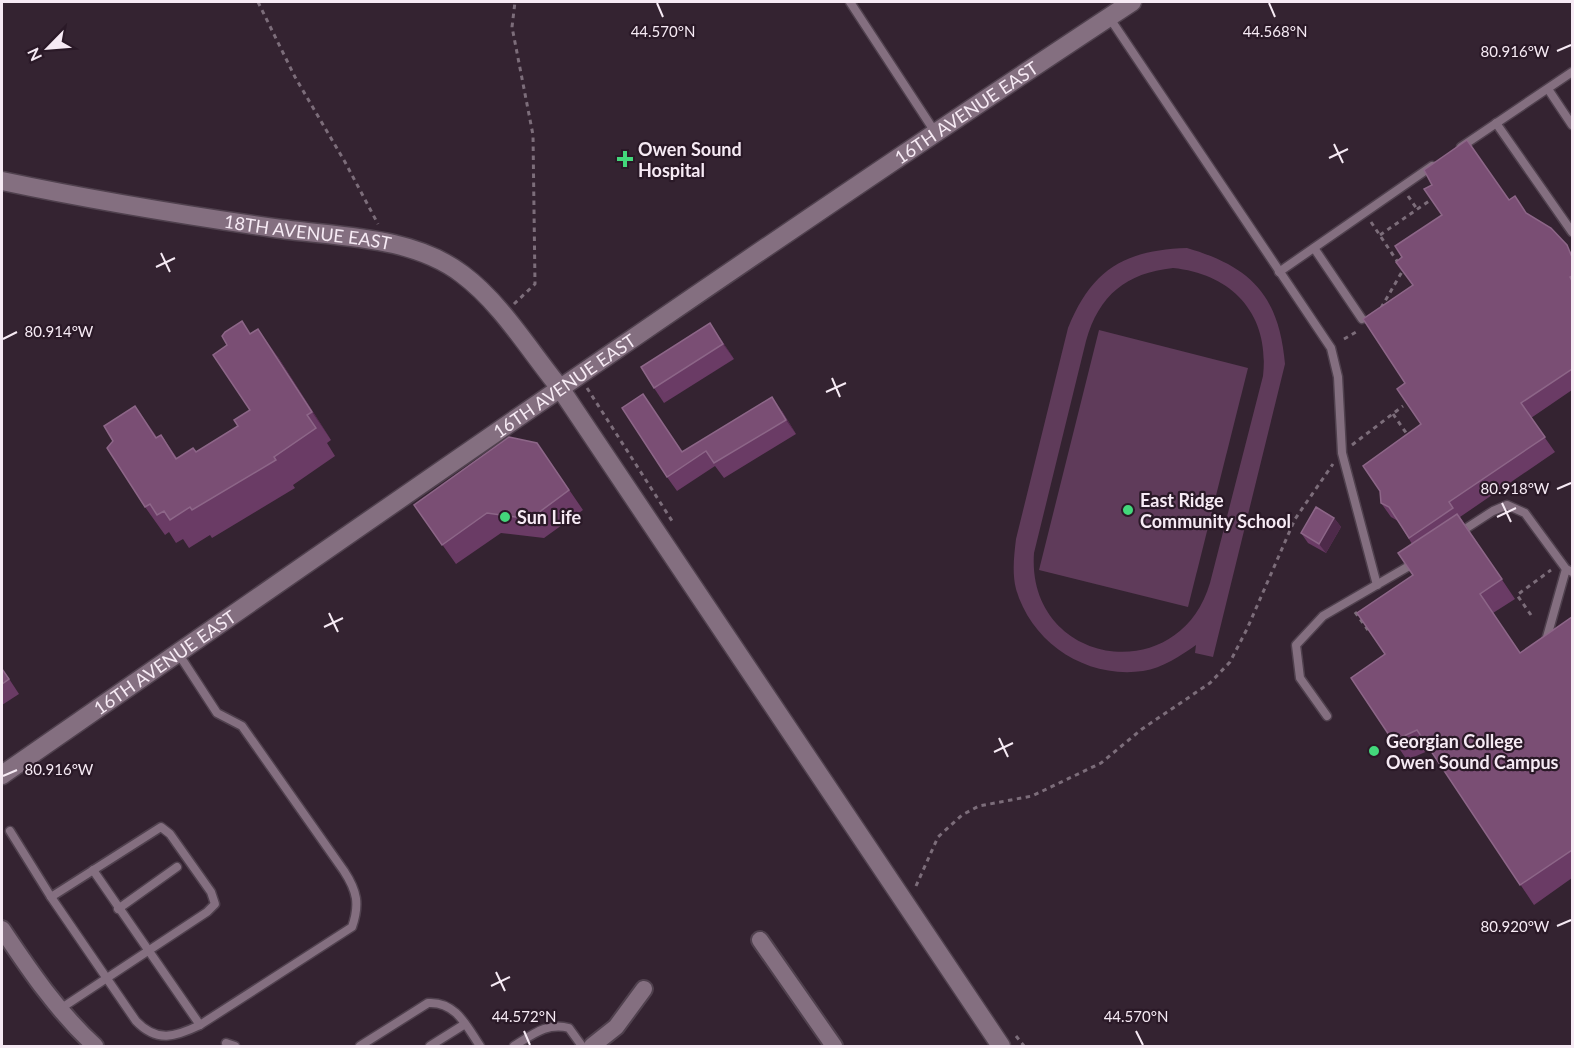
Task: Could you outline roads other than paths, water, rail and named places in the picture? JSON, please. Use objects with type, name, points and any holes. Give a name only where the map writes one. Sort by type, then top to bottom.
[{"type":"street","name":"16TH AVENUE EAST","points":[[2,775],[560,388],[935,132],[1132,2]]},
{"type":"street","name":"18TH AVENUE EAST","points":[[2,181],[275,228],[388,244],[432,257],[461,273],[486,295],[560,388],[1001,1047]]},
{"type":"street","points":[[2,929],[59,1010],[95,1047]]},
{"type":"street","points":[[760,940],[834,1047]]},
{"type":"street","points":[[592,1047],[616,1027],[644,989]]},
{"type":"lane","points":[[850,2],[935,132]]},
{"type":"lane","points":[[1109,17],[1331,348],[1338,376],[1342,453],[1377,585]]},
{"type":"lane","points":[[1449,155],[1572,72]]},
{"type":"lane","points":[[1548,89],[1572,125]]},
{"type":"lane","points":[[1496,123],[1572,231]]},
{"type":"lane","points":[[1279,272],[1441,160]]},
{"type":"lane","points":[[1314,248],[1363,323]]},
{"type":"lane","points":[[1451,538],[1493,511],[1508,505],[1525,513],[1566,568],[1545,644]]},
{"type":"lane","points":[[1327,716],[1300,678],[1296,645],[1323,616],[1423,557]]},
{"type":"lane","points":[[10,831],[51,897],[107,978],[146,1031],[158,1037],[184,1032],[200,1025],[352,927],[358,910],[356,889],[249,735],[242,726],[217,713],[178,653]]},
{"type":"lane","points":[[51,897],[161,827],[170,834],[211,892],[215,904],[207,912],[59,1010]]},
{"type":"lane","points":[[118,909],[177,867]]},
{"type":"lane","points":[[93,870],[200,1025]]},
{"type":"lane","points":[[360,1047],[428,1003],[447,1006],[465,1024],[480,1047]]},
{"type":"lane","points":[[430,1047],[465,1024]]},
{"type":"lane","points":[[514,1047],[544,1028],[558,1025],[569,1028],[582,1047]]},
{"type":"place","name":"Owen Sound Hospital","points":[[625,159]]},
{"type":"place","name":"East Ridge Community School","points":[[1128,510]]},
{"type":"place","name":"Sun Life","points":[[505,517]]},
{"type":"place","name":"Georgian College Owen Sound Campus","points":[[1374,751]]}]
